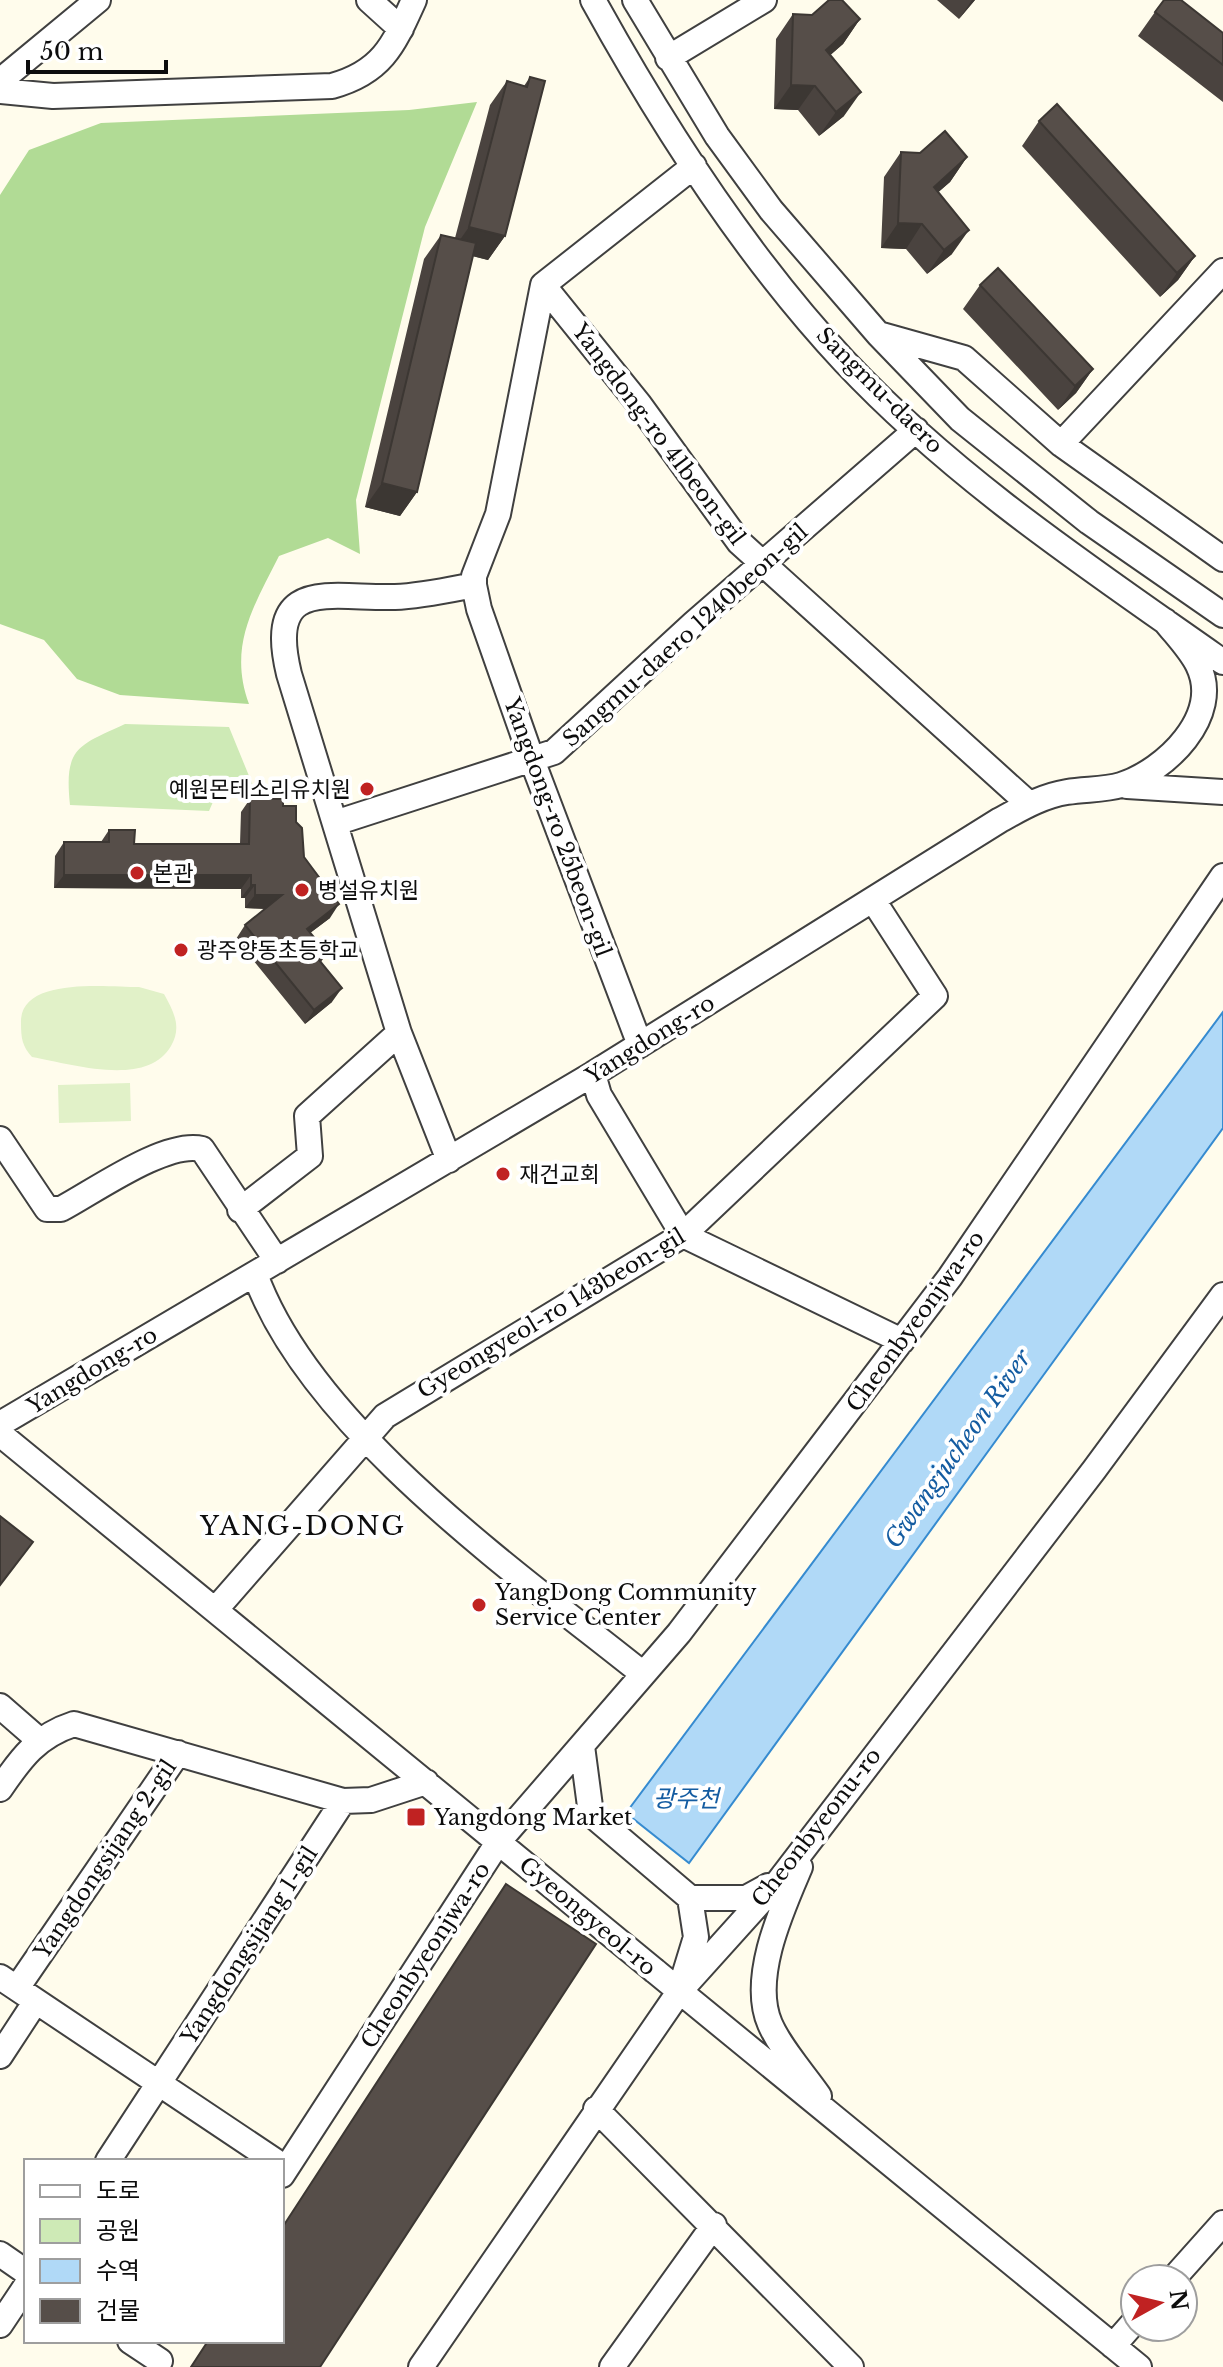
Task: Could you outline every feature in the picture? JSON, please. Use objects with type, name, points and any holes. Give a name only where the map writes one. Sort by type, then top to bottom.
[{"type":"street","points":[[0,81],[98,0]]},
{"type":"street","points":[[369,0],[401,29]]},
{"type":"street","points":[[0,91],[53,96],[332,86],[358,79],[387,55],[414,0]]},
{"type":"street","name":"Sangmu-daero","points":[[593,0],[641,86],[694,166],[764,264],[844,361],[916,430],[1033,529],[1223,662]]},
{"type":"street","name":"Sangmu-daero","points":[[635,0],[717,136],[771,210],[879,335],[960,419],[1089,522],[1223,615]]},
{"type":"street","points":[[668,58],[764,0]]},
{"type":"street","points":[[449,1160],[399,1033],[282,638],[293,610],[320,594],[476,597],[474,576],[498,514],[543,285],[694,166]]},
{"type":"street","points":[[1061,444],[1223,272]]},
{"type":"street","name":"Yangdong-ro 41beon-gil","points":[[543,285],[639,404],[722,521],[763,565],[1029,804]]},
{"type":"street","points":[[879,335],[964,358],[1061,444],[1223,559]]},
{"type":"street","name":"Sangmu-daero 1240beon-gil","points":[[335,823],[554,752],[693,624],[916,430]]},
{"type":"street","name":"Yangdong-ro 25beon-gil","points":[[476,597],[532,760],[640,1045]]},
{"type":"street","name":"Yangdong-ro","points":[[0,1424],[593,1074],[949,850],[1029,804],[1066,792],[1120,785],[1156,769],[1173,756],[1199,714],[1199,667],[1165,621]]},
{"type":"street","points":[[1120,785],[1223,792]]},
{"type":"street","name":"Cheonbyeonjwa-ro","points":[[284,2163],[499,1841],[679,1633],[902,1341],[959,1264],[1223,876]]},
{"type":"street","name":"Gyeongyeol-ro 143beon-gil","points":[[216,1609],[365,1435],[412,1396],[683,1235],[935,996],[873,900]]},
{"type":"street","points":[[240,1210],[310,1156],[307,1116],[399,1033]]},
{"type":"street","points":[[593,1074],[599,1095],[683,1235],[902,1341]]},
{"type":"street","points":[[0,1139],[47,1209],[61,1209],[167,1152],[189,1146],[202,1149],[277,1261]]},
{"type":"street","points":[[255,1274],[268,1312],[318,1386],[365,1435],[460,1527],[643,1674]]},
{"type":"street","name":"Cheonbyeonu-ro","points":[[421,2367],[679,1992],[779,1881],[1094,1470],[1223,1295]]},
{"type":"street","name":"Gyeongyeol-ro","points":[[0,1434],[1139,2367]]},
{"type":"street","points":[[0,1706],[39,1740]]},
{"type":"street","points":[[0,1789],[26,1752],[39,1740],[74,1724],[178,1753]]},
{"type":"street","points":[[582,1746],[591,1814],[690,1898],[746,1898],[779,1881]]},
{"type":"street","name":"Yangdongsijang 2-gil","points":[[0,2056],[18,1988],[178,1753],[343,1801]]},
{"type":"street","points":[[343,1801],[371,1800],[426,1782]]},
{"type":"street","name":"Yangdongsijang 1-gil","points":[[109,2159],[343,1801]]},
{"type":"street","points":[[817,1828],[776,1921],[768,1954],[765,2003],[770,2024],[834,2118]]},
{"type":"street","points":[[679,1992],[696,1937],[690,1898]]},
{"type":"street","points":[[18,1988],[269,2159]]},
{"type":"street","points":[[596,2109],[851,2367]]},
{"type":"street","points":[[1187,2263],[1223,2223]]},
{"type":"street","points":[[612,2367],[714,2225]]},
{"type":"street","points":[[0,2254],[24,2271]]},
{"type":"street","points":[[0,2325],[24,2289]]},
{"type":"street","points":[[1113,2346],[1119,2339]]},
{"type":"street","points":[[134,2343],[163,2356]]},
{"type":"green space","points":[[477,102],[425,227],[356,500],[360,554],[328,538],[279,556],[253,610],[242,646],[243,683],[249,704],[120,695],[77,679],[44,640],[0,624],[0,195],[29,150],[101,123],[409,110]]},
{"type":"green space","points":[[125,724],[229,727],[256,793],[219,788],[209,811],[70,805],[69,771],[77,751],[95,738]]},
{"type":"green space","points":[[68,987],[139,987],[164,994],[175,1020],[174,1039],[160,1059],[127,1070],[108,1070],[32,1057],[26,1049],[21,1023],[24,1008],[34,998]]},
{"type":"green space","points":[[130,1083],[131,1121],[59,1123],[58,1085]]},
{"type":"water","name":"광주천","points":[[1223,1012],[1223,1128],[689,1863],[626,1813]]},
{"type":"building","points":[[829,0],[842,0],[860,19],[826,50],[861,92],[836,112],[815,86],[791,85],[793,14],[812,15]]},
{"type":"building","points":[[1164,0],[1181,0],[1223,33],[1223,65],[1155,12]]},
{"type":"building","points":[[530,77],[545,81],[505,236],[469,227],[507,81],[527,87]]},
{"type":"building","points":[[1057,104],[1195,256],[1177,273],[1039,121]]},
{"type":"building","points":[[945,131],[967,157],[934,187],[969,230],[944,250],[922,224],[898,223],[901,152],[920,153]]},
{"type":"building","points":[[441,235],[476,243],[417,492],[382,483]]},
{"type":"building","points":[[998,268],[1093,369],[1075,386],[980,285]]},
{"type":"building","points":[[250,799],[283,799],[283,806],[296,806],[296,822],[302,828],[304,857],[339,904],[307,929],[327,953],[319,960],[342,988],[314,1010],[245,925],[282,895],[255,895],[251,875],[64,875],[64,842],[109,842],[109,830],[135,830],[134,844],[249,844]]},
{"type":"building","points":[[0,1516],[33,1542],[0,1585]]},
{"type":"building","name":"Yangdong Market","points":[[506,1884],[596,1944],[320,2367],[191,2367],[207,2343],[284,2343],[284,2225]]},
{"type":"place","name":"예원몬테소리유치원","points":[[367,789]]},
{"type":"place","name":"본관","points":[[137,873]]},
{"type":"place","name":"병설유치원","points":[[302,890]]},
{"type":"place","name":"광주양동초등학교","points":[[181,950]]},
{"type":"place","name":"재건교회","points":[[503,1174]]},
{"type":"place","name":"YangDong Community Service Center","points":[[479,1605]]},
{"type":"place","name":"Yangdong Market","points":[[416,1817]]},
{"type":"district","name":"YANG-DONG","points":[[303,1526]]},
{"type":"water label","name":"Gwangjucheon River","points":[[958,1449]]}]
